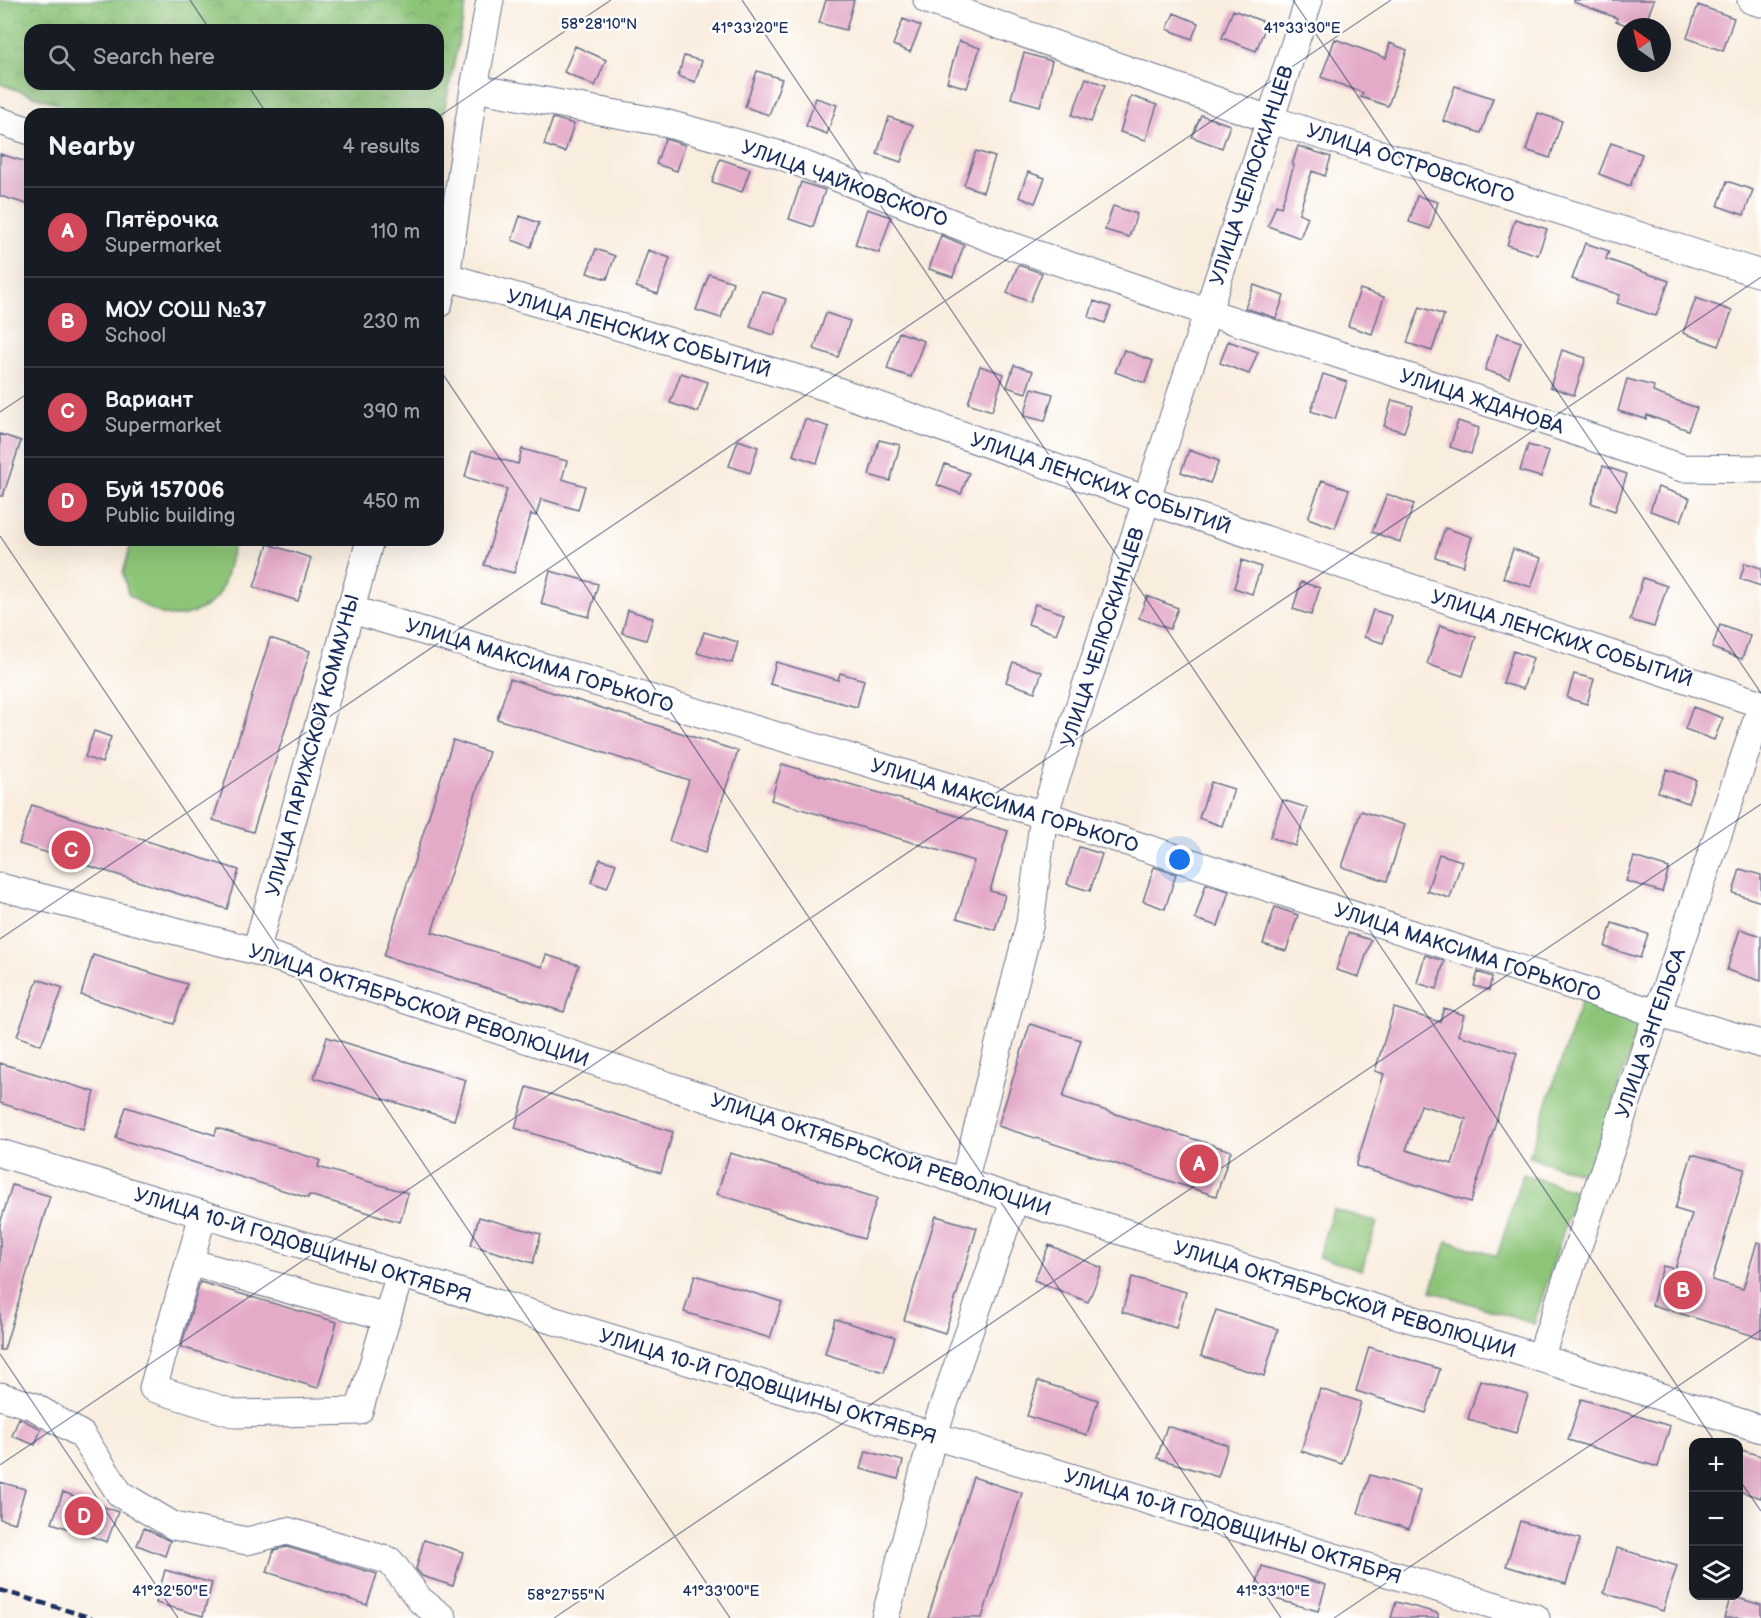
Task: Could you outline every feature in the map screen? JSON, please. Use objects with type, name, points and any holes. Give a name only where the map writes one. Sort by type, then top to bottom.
[{"type":"street","points":[[444,264],[490,0]]},
{"type":"street","name":"УЛИЦА ОСТРОВСКОГО","points":[[927,0],[1269,119],[1761,274]]},
{"type":"street","name":"УЛИЦА ЧЕЛЮСКИНЦЕВ","points":[[964,1181],[1030,923],[1040,862],[1044,815],[1309,0]]},
{"type":"street","points":[[1751,0],[1761,3]]},
{"type":"street","name":"УЛИЦА ЧАЙКОВСКОГО","points":[[474,88],[661,122],[777,154],[1003,243],[1207,312]]},
{"type":"street","points":[[0,121],[24,129]]},
{"type":"street","name":"УЛИЦА ЛЕНСКИХ СОБЫТИЙ","points":[[444,277],[826,387],[1147,500],[1761,706]]},
{"type":"street","name":"УЛИЦА ЖДАНОВА","points":[[1207,312],[1682,468],[1761,469]]},
{"type":"street","name":"УЛИЦА ПАРИЖСКОЙ КОММУНЫ","points":[[255,951],[367,546]]},
{"type":"street","name":"УЛИЦА МАКСИМА ГОРЬКОГО","points":[[350,609],[1044,815],[1656,1013],[1761,1044]]},
{"type":"street","name":"УЛИЦА ЭНГЕЛЬСА","points":[[1540,1358],[1761,706]]},
{"type":"street","name":"УЛИЦА ОКТЯБРЬСКОЙ РЕВОЛЮЦИИ","points":[[0,887],[255,951],[1015,1199],[1540,1358],[1761,1429]]},
{"type":"street","name":"УЛИЦА 10-Й ГОДОВЩИНЫ ОКТЯБРЯ","points":[[0,1153],[1534,1618]]},
{"type":"street","points":[[885,1618],[933,1436],[1015,1199]]},
{"type":"street","points":[[203,1215],[153,1388],[236,1414],[359,1411],[400,1274]]},
{"type":"street","points":[[189,1262],[387,1317]]},
{"type":"street","points":[[0,1396],[33,1406],[82,1435],[120,1494],[174,1526],[247,1541],[287,1531],[390,1561],[420,1600],[443,1618]]},
{"type":"green space","points":[[0,0],[467,0],[444,112],[444,108],[70,108],[0,84]]},
{"type":"green space","points":[[130,546],[233,546],[218,596],[207,606],[190,614],[171,616],[145,606],[128,594],[123,573]]},
{"type":"green space","points":[[1583,996],[1642,1015],[1589,1176],[1529,1157]]},
{"type":"green space","points":[[1523,1174],[1576,1191],[1534,1324],[1431,1291],[1447,1241],[1497,1256]]},
{"type":"green space","points":[[1333,1209],[1377,1222],[1362,1270],[1318,1257]]},
{"type":"building","points":[[826,0],[854,0],[846,30],[819,23]]},
{"type":"building","points":[[1574,0],[1654,0],[1647,18],[1617,18],[1574,2]]},
{"type":"building","points":[[1698,5],[1734,18],[1723,51],[1687,38]]},
{"type":"building","points":[[1233,10],[1267,23],[1256,51],[1222,38]]},
{"type":"building","points":[[1174,13],[1198,23],[1192,39],[1167,29]]},
{"type":"building","points":[[903,19],[921,26],[910,52],[893,45]]},
{"type":"building","points":[[1335,39],[1386,58],[1390,43],[1407,50],[1388,106],[1361,97],[1363,93],[1321,77]]},
{"type":"building","points":[[959,41],[980,48],[967,88],[947,82]]},
{"type":"building","points":[[575,46],[606,60],[595,86],[564,72]]},
{"type":"building","points":[[1024,53],[1052,61],[1040,106],[1011,98]]},
{"type":"building","points":[[684,56],[702,61],[695,82],[678,76]]},
{"type":"building","points":[[757,71],[782,79],[769,115],[745,107]]},
{"type":"building","points":[[1086,78],[1105,85],[1091,122],[1072,115]]},
{"type":"building","points":[[1455,86],[1493,98],[1481,133],[1443,121]]},
{"type":"building","points":[[1131,96],[1157,105],[1146,140],[1120,132]]},
{"type":"building","points":[[816,98],[837,105],[827,134],[806,126]]},
{"type":"building","points":[[1538,113],[1562,121],[1550,158],[1526,150]]},
{"type":"building","points":[[1201,115],[1230,125],[1222,148],[1192,137]]},
{"type":"building","points":[[889,117],[913,125],[901,162],[877,154]]},
{"type":"building","points":[[553,118],[574,124],[565,152],[544,145]]},
{"type":"building","points":[[665,139],[685,145],[677,171],[656,164]]},
{"type":"building","points":[[1611,143],[1642,154],[1630,186],[1599,174]]},
{"type":"building","points":[[1298,146],[1331,157],[1325,176],[1312,171],[1299,213],[1308,217],[1300,238],[1268,226],[1276,205],[1281,207]]},
{"type":"building","points":[[976,151],[995,157],[983,192],[964,185]]},
{"type":"building","points":[[0,154],[24,161],[24,203],[0,196]]},
{"type":"building","points":[[720,159],[750,169],[742,192],[712,182]]},
{"type":"building","points":[[1028,172],[1045,178],[1035,203],[1019,197]]},
{"type":"building","points":[[1727,181],[1753,190],[1744,215],[1718,206]]},
{"type":"building","points":[[801,182],[825,190],[813,227],[789,219]]},
{"type":"building","points":[[1417,196],[1438,202],[1430,229],[1409,222]]},
{"type":"building","points":[[1113,206],[1137,214],[1129,237],[1105,230]]},
{"type":"building","points":[[867,209],[891,217],[879,253],[855,245]]},
{"type":"building","points":[[520,216],[539,223],[531,247],[512,240]]},
{"type":"building","points":[[1515,219],[1547,229],[1538,255],[1507,245]]},
{"type":"building","points":[[941,235],[964,245],[953,277],[929,269]]},
{"type":"building","points":[[1585,243],[1609,251],[1606,259],[1669,281],[1656,316],[1617,303],[1620,295],[1572,279]]},
{"type":"building","points":[[596,249],[615,256],[607,279],[587,273]]},
{"type":"building","points":[[648,250],[670,258],[658,294],[636,287]]},
{"type":"building","points":[[1018,265],[1042,273],[1030,302],[1007,293]]},
{"type":"building","points":[[709,274],[733,282],[721,318],[696,310]]},
{"type":"building","points":[[1254,285],[1284,296],[1276,318],[1245,308]]},
{"type":"building","points":[[1360,289],[1384,297],[1372,334],[1348,326]]},
{"type":"building","points":[[762,291],[786,299],[774,335],[750,327]]},
{"type":"building","points":[[1696,298],[1732,311],[1719,346],[1683,333]]},
{"type":"building","points":[[1094,301],[1111,307],[1105,323],[1089,317]]},
{"type":"building","points":[[1420,307],[1444,315],[1432,351],[1407,343]]},
{"type":"building","points":[[826,313],[850,321],[838,357],[814,349]]},
{"type":"building","points":[[899,332],[924,341],[911,377],[887,369]]},
{"type":"building","points":[[1497,334],[1521,342],[1509,378],[1485,370]]},
{"type":"building","points":[[1228,341],[1258,352],[1249,374],[1220,363]]},
{"type":"building","points":[[1124,350],[1153,361],[1145,383],[1115,372]]},
{"type":"building","points":[[1562,350],[1586,358],[1574,395],[1550,387]]},
{"type":"building","points":[[1014,365],[1033,371],[1026,393],[1007,387]]},
{"type":"building","points":[[980,366],[1004,374],[992,411],[968,403]]},
{"type":"building","points":[[681,373],[708,382],[698,412],[670,403]]},
{"type":"building","points":[[1323,374],[1347,382],[1335,419],[1311,411]]},
{"type":"building","points":[[1627,379],[1654,386],[1653,392],[1697,408],[1688,430],[1647,415],[1646,419],[1618,411]]},
{"type":"building","points":[[1032,388],[1053,394],[1045,421],[1024,416]]},
{"type":"building","points":[[1392,400],[1413,406],[1404,432],[1384,426]]},
{"type":"building","points":[[805,419],[829,427],[817,463],[793,455]]},
{"type":"building","points":[[1458,421],[1479,428],[1471,454],[1450,447]]},
{"type":"building","points":[[0,434],[21,441],[3,496],[0,496]]},
{"type":"building","points":[[738,440],[758,447],[750,473],[729,466]]},
{"type":"building","points":[[879,440],[900,445],[890,481],[869,475]]},
{"type":"building","points":[[1528,445],[1549,451],[1541,477],[1520,471]]},
{"type":"building","points":[[522,449],[567,461],[562,479],[585,486],[578,510],[541,499],[536,516],[531,514],[514,573],[484,565],[507,489],[465,477],[472,451],[518,464]]},
{"type":"building","points":[[1189,450],[1219,461],[1210,483],[1181,472]]},
{"type":"building","points":[[945,464],[969,473],[961,494],[937,485]]},
{"type":"building","points":[[1603,466],[1627,474],[1615,511],[1591,503]]},
{"type":"building","points":[[1322,480],[1349,490],[1335,528],[1308,518]]},
{"type":"building","points":[[1658,487],[1690,498],[1681,521],[1650,511]]},
{"type":"building","points":[[1387,494],[1414,504],[1400,542],[1372,532]]},
{"type":"building","points":[[1445,528],[1472,537],[1463,566],[1435,557]]},
{"type":"building","points":[[267,546],[274,546],[311,558],[298,601],[254,587]]},
{"type":"building","points":[[1513,549],[1541,558],[1531,587],[1503,578]]},
{"type":"building","points":[[1242,560],[1261,567],[1252,594],[1234,588]]},
{"type":"building","points":[[1745,563],[1761,568],[1761,586],[1740,579]]},
{"type":"building","points":[[550,571],[598,584],[589,617],[541,604]]},
{"type":"building","points":[[1643,578],[1667,586],[1654,627],[1630,620]]},
{"type":"building","points":[[1301,582],[1320,588],[1311,615],[1293,609]]},
{"type":"building","points":[[1147,596],[1178,608],[1170,629],[1139,618]]},
{"type":"building","points":[[1035,604],[1064,614],[1056,634],[1028,624]]},
{"type":"building","points":[[628,610],[653,618],[646,640],[622,633]]},
{"type":"building","points":[[1373,610],[1392,616],[1383,643],[1364,637]]},
{"type":"building","points":[[1440,625],[1476,637],[1463,676],[1427,664]]},
{"type":"building","points":[[1720,625],[1750,636],[1742,659],[1712,648]]},
{"type":"building","points":[[704,632],[738,642],[732,663],[697,653]]},
{"type":"building","points":[[270,638],[310,651],[253,832],[213,820]]},
{"type":"building","points":[[1513,651],[1533,658],[1523,689],[1503,683]]},
{"type":"building","points":[[776,662],[838,680],[840,673],[864,680],[857,707],[770,684]]},
{"type":"building","points":[[1013,662],[1042,672],[1035,692],[1006,682]]},
{"type":"building","points":[[1574,674],[1594,679],[1587,704],[1567,698]]},
{"type":"building","points":[[510,679],[738,751],[705,853],[669,841],[689,780],[497,719]]},
{"type":"building","points":[[1693,707],[1723,718],[1714,740],[1685,729]]},
{"type":"building","points":[[94,731],[111,737],[102,763],[85,757]]},
{"type":"building","points":[[453,740],[489,752],[432,932],[542,967],[546,955],[579,965],[564,1012],[384,956]]},
{"type":"building","points":[[782,764],[1008,831],[990,891],[1005,895],[995,930],[957,918],[974,861],[771,800]]},
{"type":"building","points":[[1667,769],[1696,780],[1688,803],[1658,792]]},
{"type":"building","points":[[1211,782],[1234,789],[1222,826],[1199,818]]},
{"type":"building","points":[[1283,800],[1308,808],[1295,846],[1270,837]]},
{"type":"building","points":[[32,805],[239,870],[227,909],[19,844]]},
{"type":"building","points":[[1361,811],[1405,825],[1387,881],[1342,867]]},
{"type":"building","points":[[1079,847],[1102,854],[1090,891],[1067,884]]},
{"type":"building","points":[[1439,854],[1462,861],[1450,898],[1427,891]]},
{"type":"building","points":[[1634,857],[1669,868],[1662,892],[1626,881]]},
{"type":"building","points":[[600,859],[616,864],[607,888],[591,882]]},
{"type":"building","points":[[1154,867],[1176,874],[1165,909],[1143,901]]},
{"type":"building","points":[[1740,869],[1761,875],[1761,902],[1733,893]]},
{"type":"building","points":[[1206,884],[1229,891],[1218,926],[1195,919]]},
{"type":"building","points":[[1275,907],[1298,915],[1286,951],[1263,944]]},
{"type":"building","points":[[1612,923],[1648,934],[1640,958],[1605,947]]},
{"type":"building","points":[[1740,929],[1761,936],[1761,981],[1727,970]]},
{"type":"building","points":[[1348,933],[1371,940],[1359,977],[1336,970]]},
{"type":"building","points":[[93,955],[187,984],[174,1024],[81,995]]},
{"type":"building","points":[[1425,955],[1444,961],[1437,989],[1417,983]]},
{"type":"building","points":[[1478,972],[1492,977],[1489,990],[1474,986]]},
{"type":"building","points":[[38,979],[63,988],[41,1045],[17,1036]]},
{"type":"building","points":[[1394,1008],[1440,1022],[1444,1008],[1464,1015],[1458,1035],[1517,1053],[1471,1202],[1356,1166],[1384,1074],[1375,1071]],"holes":[[[1421,1105],[1466,1119],[1452,1164],[1406,1150]]]},
{"type":"building","points":[[1030,1024],[1081,1040],[1063,1097],[1231,1151],[1216,1196],[998,1126]]},
{"type":"building","points":[[327,1037],[466,1080],[454,1120],[314,1078]]},
{"type":"building","points":[[0,1063],[95,1092],[83,1129],[0,1103]]},
{"type":"building","points":[[527,1087],[673,1132],[661,1173],[515,1128]]},
{"type":"building","points":[[126,1107],[215,1135],[217,1128],[320,1160],[318,1167],[408,1193],[400,1222],[309,1195],[308,1198],[116,1138]]},
{"type":"building","points":[[730,1153],[877,1198],[864,1239],[717,1194]]},
{"type":"building","points":[[1692,1154],[1745,1169],[1712,1280],[1743,1289],[1757,1242],[1761,1243],[1761,1338],[1652,1305],[1663,1266],[1675,1269],[1692,1214],[1675,1209]]},
{"type":"building","points":[[12,1185],[50,1196],[4,1350],[0,1350],[0,1224]]},
{"type":"building","points":[[936,1216],[977,1228],[945,1333],[904,1320]]},
{"type":"building","points":[[479,1217],[541,1234],[533,1263],[471,1245]]},
{"type":"building","points":[[1049,1245],[1102,1268],[1088,1302],[1034,1280]]},
{"type":"building","points":[[695,1275],[782,1302],[770,1338],[684,1312]]},
{"type":"building","points":[[1132,1277],[1186,1292],[1176,1328],[1122,1312]]},
{"type":"building","points":[[200,1282],[337,1322],[318,1388],[181,1347]]},
{"type":"building","points":[[1216,1310],[1278,1329],[1264,1376],[1201,1356]]},
{"type":"building","points":[[835,1319],[895,1337],[884,1372],[825,1354]]},
{"type":"building","points":[[1369,1347],[1440,1369],[1426,1413],[1356,1391]]},
{"type":"building","points":[[1480,1380],[1528,1395],[1516,1433],[1468,1419]]},
{"type":"building","points":[[1038,1381],[1098,1400],[1087,1435],[1027,1416]]},
{"type":"building","points":[[1320,1389],[1361,1402],[1342,1464],[1301,1451]]},
{"type":"building","points":[[1581,1399],[1670,1426],[1658,1467],[1568,1440]]},
{"type":"building","points":[[19,1418],[41,1429],[35,1445],[12,1436]]},
{"type":"building","points":[[1167,1426],[1228,1445],[1218,1477],[1157,1458]]},
{"type":"building","points":[[866,1451],[903,1461],[898,1479],[861,1469]]},
{"type":"building","points":[[1743,1451],[1761,1456],[1761,1498],[1743,1493]]},
{"type":"building","points":[[1370,1475],[1420,1490],[1409,1529],[1358,1513]]},
{"type":"building","points":[[973,1477],[1022,1493],[982,1618],[928,1618]]},
{"type":"building","points":[[0,1482],[25,1489],[15,1523],[0,1519]]},
{"type":"building","points":[[63,1492],[118,1512],[107,1542],[52,1523]]},
{"type":"building","points":[[1520,1521],[1580,1539],[1566,1584],[1506,1566]]},
{"type":"building","points":[[144,1528],[170,1541],[165,1556],[137,1545]]},
{"type":"building","points":[[424,1540],[463,1552],[453,1586],[422,1576],[416,1569]]},
{"type":"building","points":[[287,1547],[377,1574],[367,1605],[267,1572],[274,1550]]},
{"type":"building","points":[[1617,1548],[1677,1566],[1663,1611],[1604,1593]]},
{"type":"building","points":[[1262,1566],[1326,1585],[1318,1611],[1254,1593]]},
{"type":"building","points":[[165,1570],[212,1583],[203,1616],[156,1603]]},
{"type":"building","points":[[1730,1600],[1743,1600],[1761,1605],[1761,1618],[1724,1618]]},
{"type":"building","points":[[1396,1602],[1438,1613],[1438,1618],[1391,1618]]},
{"type":"railway","points":[[0,1590],[92,1618]]},
{"type":"place","name":"Вариант","points":[[71,850]]},
{"type":"place","name":"Пятёрочка","points":[[1199,1164]]},
{"type":"place","name":"МОУ СОШ №37","points":[[1683,1290]]},
{"type":"place","name":"Буй 157006","points":[[84,1516]]}]
